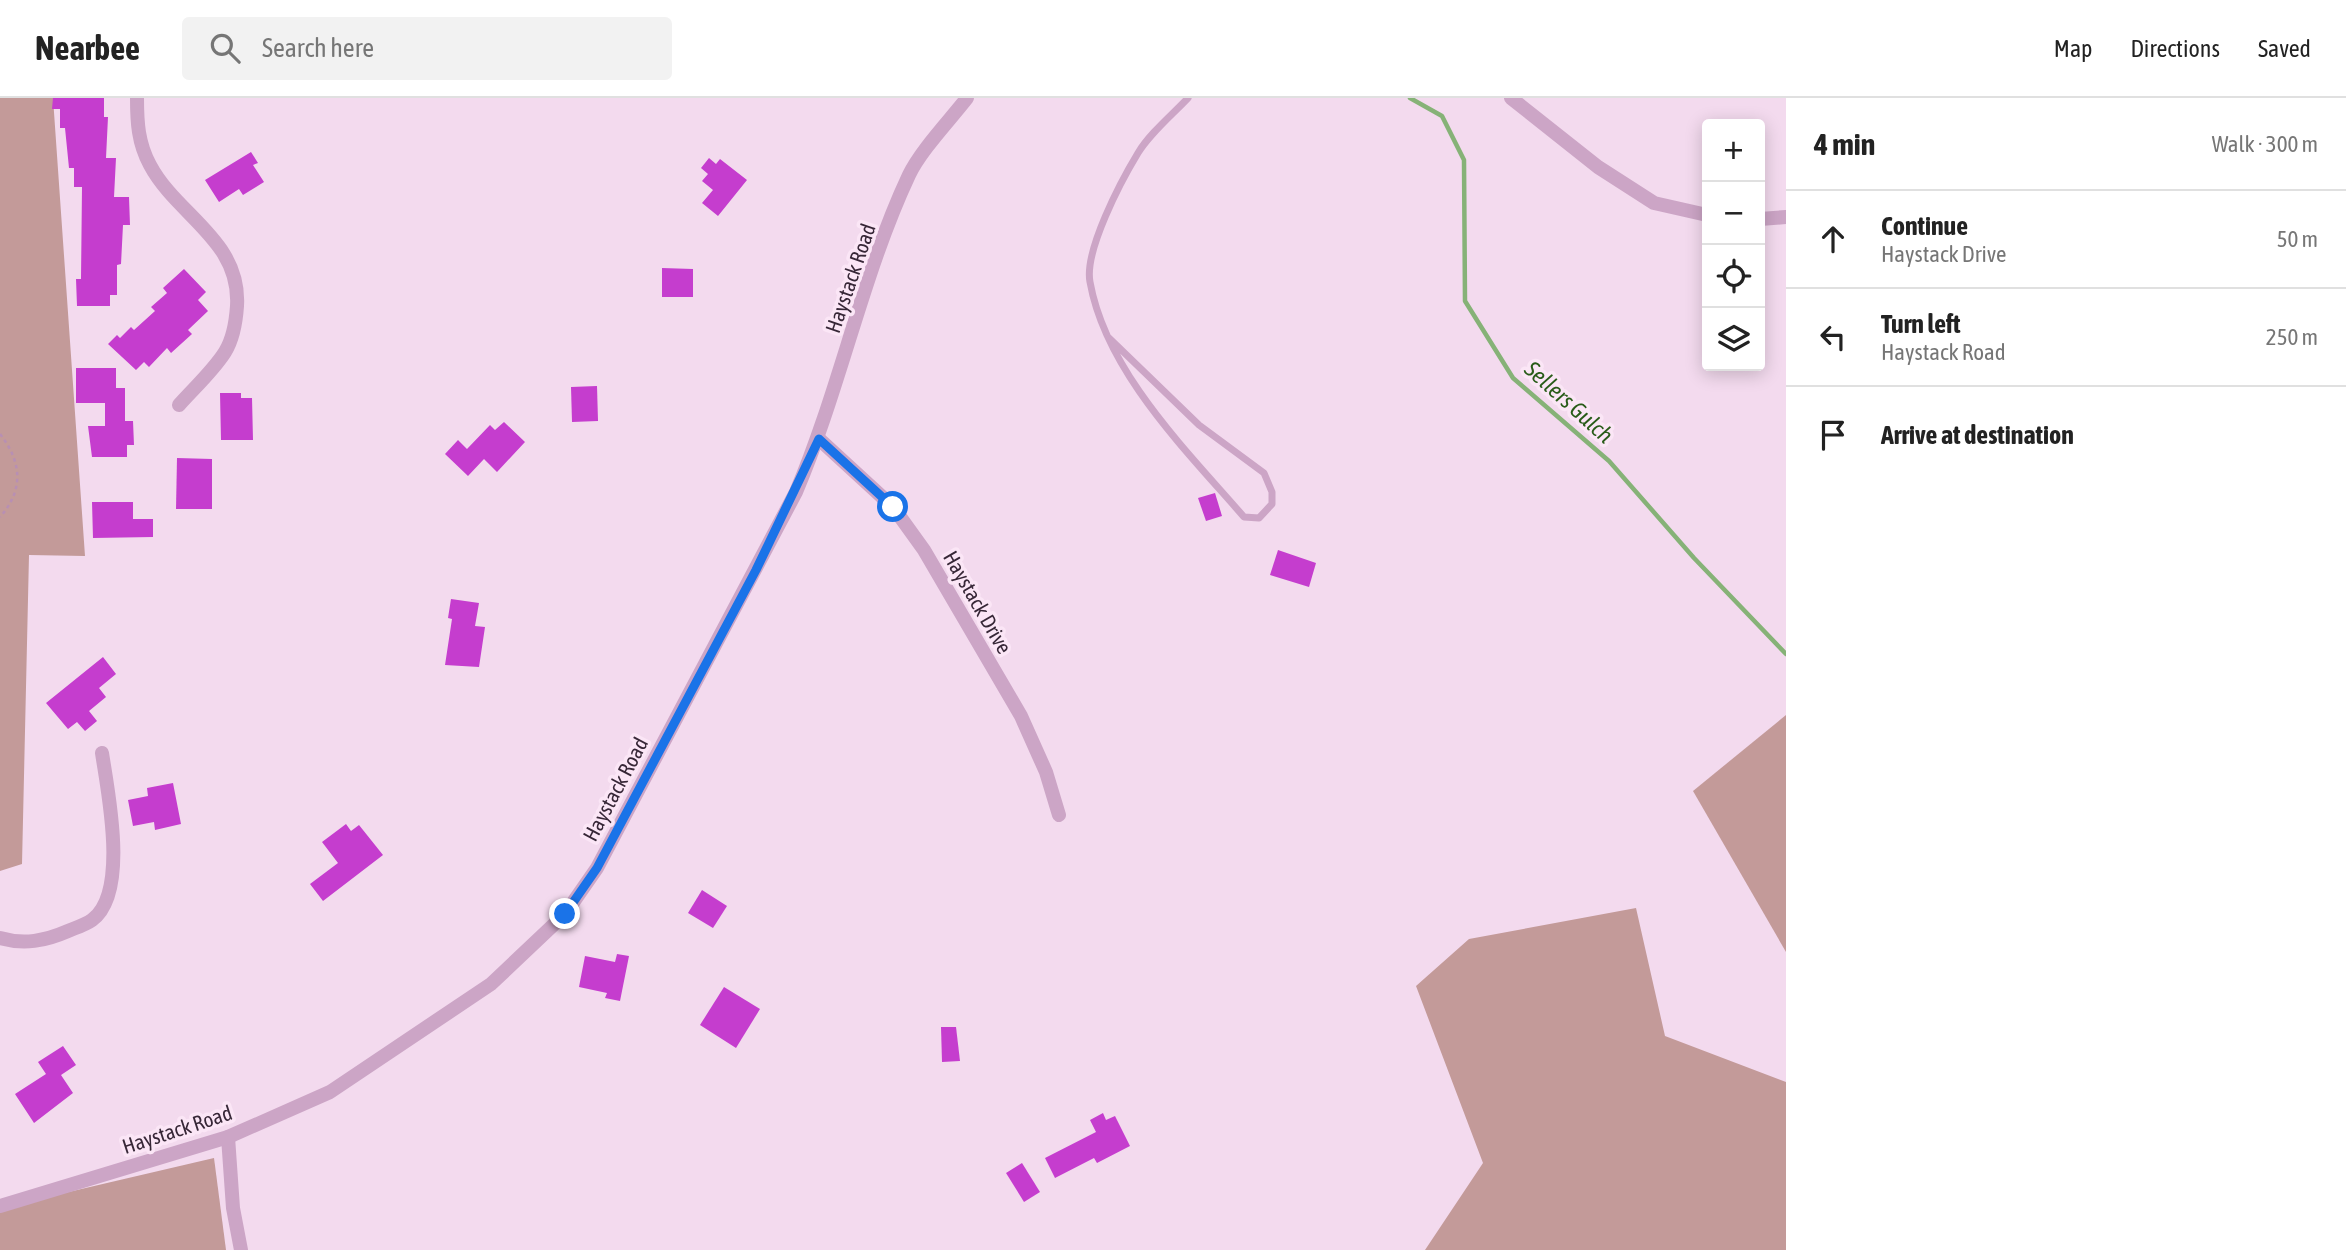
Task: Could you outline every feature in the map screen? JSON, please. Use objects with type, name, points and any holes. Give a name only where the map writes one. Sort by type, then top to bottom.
[{"type":"street","points":[[137,98],[137,131],[150,166],[206,228],[227,257],[238,289],[236,321],[225,351],[180,405]]},
{"type":"street","name":"Haystack Road","points":[[0,1206],[228,1137],[330,1093],[491,984],[565,914],[597,868],[756,570],[819,439],[866,289],[910,172],[967,98]]},
{"type":"street","points":[[1511,98],[1598,167],[1654,203],[1702,214]]},
{"type":"street","points":[[1765,219],[1786,217]]},
{"type":"street","name":"Haystack Drive","points":[[819,439],[893,507],[924,550],[1021,716],[1046,772],[1059,815]]},
{"type":"street","points":[[0,938],[15,943],[48,940],[93,919],[109,896],[113,866],[112,830],[102,753]]},
{"type":"street","points":[[228,1137],[233,1208],[241,1250]]},
{"type":"lane","points":[[1109,338],[1199,425],[1264,473],[1272,492],[1272,503],[1259,518],[1244,517],[1178,444],[1129,377],[1109,338],[1089,280],[1097,233],[1139,152],[1188,98]]},
{"type":"path","points":[[0,434],[14,458],[19,482],[16,495],[0,517]]},
{"type":"shaded area","points":[[0,98],[53,98],[85,556],[29,555],[22,864],[0,871]]},
{"type":"shaded area","points":[[1786,715],[1786,952],[1693,791]]},
{"type":"shaded area","points":[[1636,908],[1665,1036],[1786,1082],[1786,1250],[1425,1250],[1483,1163],[1416,986],[1469,939]]},
{"type":"shaded area","points":[[214,1158],[226,1250],[0,1250],[0,1208]]},
{"type":"building","points":[[53,98],[104,98],[104,117],[108,117],[106,158],[116,158],[114,197],[129,197],[130,225],[123,225],[121,264],[117,265],[117,295],[110,295],[110,306],[77,306],[76,279],[81,279],[82,187],[74,187],[74,168],[69,168],[65,128],[60,128],[60,109],[52,109]]},
{"type":"building","points":[[251,152],[258,163],[253,165],[264,182],[243,195],[239,189],[219,202],[205,180]]},
{"type":"building","points":[[709,158],[716,164],[720,159],[747,180],[718,216],[702,203],[713,190],[702,181],[708,174],[701,168]]},
{"type":"building","points":[[662,268],[693,269],[693,297],[662,297]]},
{"type":"building","points":[[184,269],[206,292],[198,300],[208,311],[188,330],[192,334],[171,353],[167,348],[149,367],[144,362],[136,370],[108,344],[117,335],[120,338],[131,327],[134,330],[155,311],[151,307],[167,293],[163,288]]},
{"type":"building","points":[[76,368],[116,368],[116,388],[125,388],[125,421],[133,421],[134,445],[127,445],[127,457],[92,457],[88,426],[105,426],[105,403],[76,403]]},
{"type":"building","points":[[597,386],[598,421],[572,422],[571,387]]},
{"type":"building","points":[[220,393],[241,393],[241,398],[252,398],[253,440],[221,440]]},
{"type":"building","points":[[504,422],[525,442],[497,472],[484,459],[468,476],[445,454],[458,440],[467,449],[490,425],[495,430]]},
{"type":"building","points":[[177,458],[212,459],[212,509],[176,509]]},
{"type":"building","points":[[1215,493],[1222,516],[1206,521],[1198,498]]},
{"type":"building","points":[[92,502],[133,502],[133,519],[153,519],[153,537],[93,538]]},
{"type":"building","points":[[1278,550],[1316,563],[1309,587],[1270,575]]},
{"type":"building","points":[[451,599],[479,603],[475,626],[485,627],[479,667],[445,665],[452,619],[448,618]]},
{"type":"building","points":[[103,657],[116,674],[99,688],[106,697],[89,711],[97,721],[85,731],[77,722],[68,729],[46,703]]},
{"type":"building","points":[[173,783],[181,824],[155,830],[154,822],[133,826],[128,800],[148,796],[147,788]]},
{"type":"building","points":[[346,824],[351,831],[359,825],[383,855],[323,901],[310,884],[338,863],[322,842]]},
{"type":"building","points":[[702,890],[727,906],[713,928],[688,913]]},
{"type":"building","points":[[617,954],[629,956],[620,1001],[605,998],[607,993],[579,987],[585,956],[615,962]]},
{"type":"building","points":[[724,987],[760,1009],[736,1048],[700,1025]]},
{"type":"building","points":[[941,1027],[956,1027],[960,1061],[942,1062]]},
{"type":"building","points":[[63,1046],[76,1065],[61,1075],[73,1093],[34,1123],[15,1094],[46,1074],[38,1062]]},
{"type":"building","points":[[1103,1113],[1106,1120],[1115,1116],[1130,1146],[1097,1163],[1094,1158],[1055,1178],[1045,1158],[1096,1132],[1090,1120]]},
{"type":"building","points":[[1022,1163],[1040,1192],[1024,1202],[1006,1173]]},
{"type":"waterway","name":"Sellers Gulch","points":[[1410,98],[1442,116],[1464,160],[1465,301],[1513,378],[1609,461],[1694,558],[1786,654]]},
{"type":"route","points":[[565,914],[597,868],[756,570],[796,492],[819,439],[864,477],[893,507]]}]
